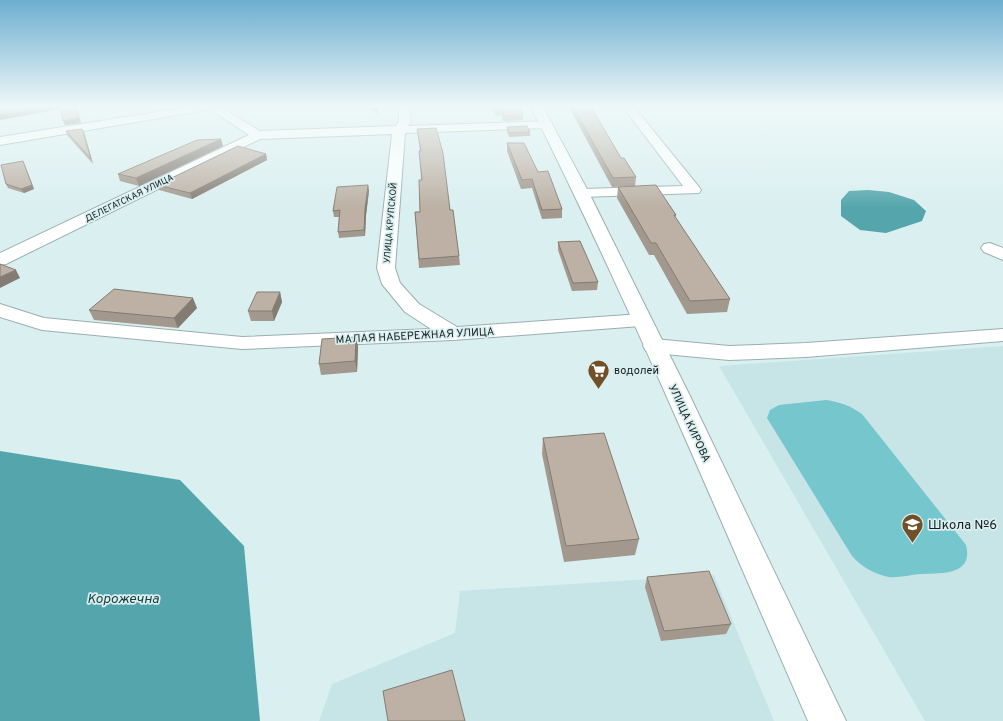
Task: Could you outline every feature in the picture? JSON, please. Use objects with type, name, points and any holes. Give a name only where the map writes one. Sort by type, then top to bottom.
[{"type":"street","name":"ДЕЛЕГАТСКАЯ УЛИЦА","points":[[0,260],[246,141]]},
{"type":"street","name":"УЛИЦА КРУПСКОЙ","points":[[398,141],[386,268],[392,284],[412,308],[453,334]]},
{"type":"street","name":"УЛИЦА КИРОВА","points":[[554,141],[582,193],[654,346],[827,721]]},
{"type":"street","points":[[582,193],[694,190],[655,141]]},
{"type":"street","name":"МАЛАЯ НАБЕРЕЖНАЯ УЛИЦА","points":[[0,310],[42,324],[242,343],[453,334],[641,320]]},
{"type":"street","points":[[654,346],[728,353],[806,350],[1003,335]]},
{"type":"shaded area","name":"Школа №6","points":[[1003,346],[1003,721],[925,721],[719,366]]},
{"type":"shaded area","points":[[826,400],[845,405],[862,414],[966,545],[967,555],[965,562],[960,568],[945,573],[889,577],[869,570],[852,556],[767,418],[770,410],[779,405]]},
{"type":"shaded area","points":[[714,575],[774,721],[319,721],[332,684],[455,633],[460,591]]},
{"type":"water","points":[[868,190],[889,192],[914,200],[926,211],[922,221],[886,233],[860,230],[841,216],[841,200],[849,191]]},
{"type":"water","name":"Корожечна","points":[[0,451],[180,480],[244,546],[260,721],[0,721]]},
{"type":"building","points":[[75,141],[85,141],[91,159]]},
{"type":"building","points":[[195,141],[217,141],[136,178],[118,174]]},
{"type":"building","points":[[419,141],[440,141],[443,153],[450,210],[453,210],[459,256],[419,259],[415,212],[420,212],[419,180],[422,180],[419,151],[421,151]]},
{"type":"building","points":[[592,141],[611,141],[621,158],[624,158],[636,177],[613,178]]},
{"type":"building","points":[[507,143],[524,143],[538,172],[548,171],[562,209],[542,210],[532,179],[522,180]]},
{"type":"building","points":[[238,146],[266,154],[190,193],[157,185]]},
{"type":"building","points":[[23,161],[32,185],[21,189],[6,184],[1,165]]},
{"type":"building","points":[[368,185],[364,230],[338,232],[340,210],[333,211],[337,187]]},
{"type":"building","points":[[656,185],[676,215],[674,215],[730,299],[690,301],[656,243],[651,243],[618,187]]},
{"type":"building","points":[[580,241],[598,282],[573,283],[558,242]]},
{"type":"building","points":[[0,264],[16,270],[0,277]]},
{"type":"building","points":[[114,289],[193,298],[174,318],[89,310]]},
{"type":"building","points":[[257,292],[280,292],[272,311],[248,311]]},
{"type":"building","points":[[356,337],[355,361],[319,364],[322,339]]},
{"type":"building","points":[[604,433],[639,539],[566,546],[543,438]]},
{"type":"building","points":[[709,571],[731,624],[664,631],[647,577]]},
{"type":"building","points":[[452,670],[465,721],[388,721],[383,691]]},
{"type":"place","name":"водолей","points":[[599,390]]},
{"type":"place","name":"Школа №6","points":[[912,544]]}]
